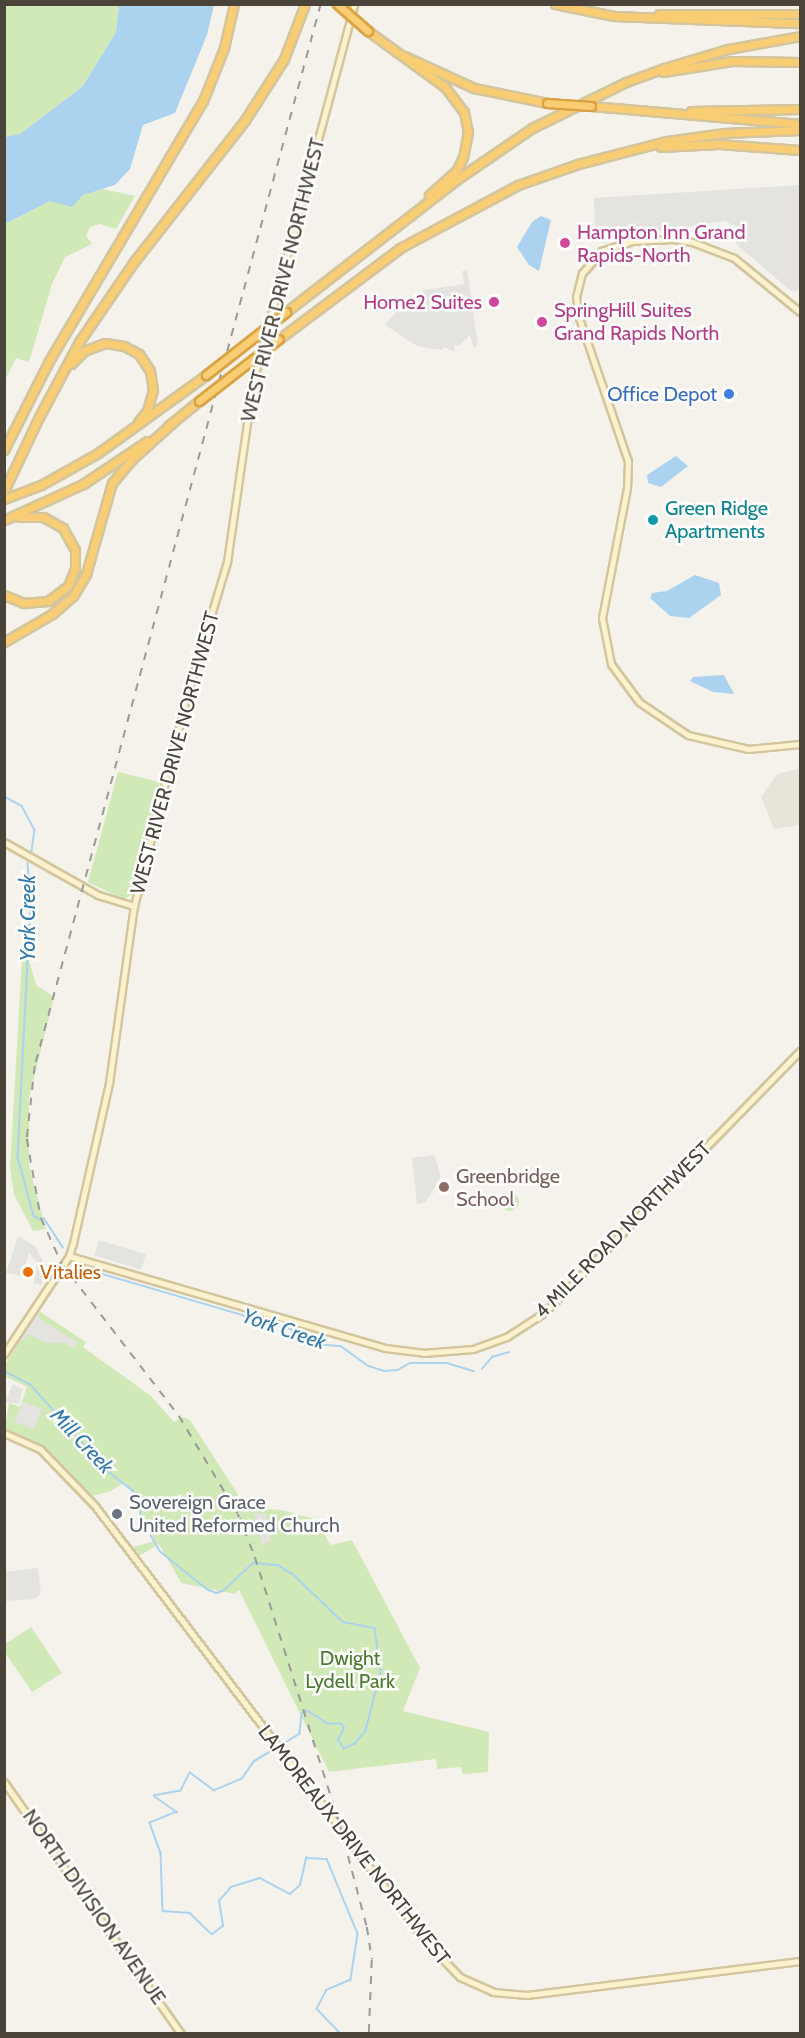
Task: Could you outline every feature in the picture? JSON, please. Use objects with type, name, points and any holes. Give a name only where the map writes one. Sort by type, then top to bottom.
[{"type":"highway","points":[[4,450],[54,352],[203,101],[224,48],[234,4]]},
{"type":"highway","points":[[4,491],[61,375],[133,263],[268,87],[305,4]]},
{"type":"highway","points":[[337,4],[368,31],[452,94],[462,108],[468,132],[466,150],[457,170],[394,227]]},
{"type":"highway","points":[[555,4],[614,16],[801,23]]},
{"type":"highway","points":[[614,16],[801,14]]},
{"type":"highway","points":[[4,499],[21,494],[63,474],[123,436],[206,375],[394,227],[532,128],[626,82],[728,49],[801,36]]},
{"type":"highway","points":[[389,47],[474,88],[547,103],[801,124]]},
{"type":"highway","points":[[626,82],[709,63],[801,62]]},
{"type":"highway","points":[[668,112],[801,109]]},
{"type":"highway","points":[[4,642],[52,614],[73,596],[86,574],[112,483],[130,460],[199,401],[373,267],[447,220],[534,179],[623,152],[693,137],[801,130]]},
{"type":"highway","points":[[623,152],[700,144],[801,150]]},
{"type":"highway","points":[[61,375],[94,346],[116,344],[139,354],[150,370],[152,400],[147,411],[123,436]]},
{"type":"highway","points":[[5,520],[91,479],[172,423]]},
{"type":"highway","points":[[4,595],[33,604],[52,599],[70,582],[76,558],[66,532],[51,520],[34,515],[5,520]]},
{"type":"main road","name":"WEST RIVER DRIVE NORTHWEST","points":[[69,1256],[109,1083],[134,906],[187,695],[227,562],[253,382],[354,4]]},
{"type":"main road","points":[[801,312],[734,258],[692,242],[651,239],[617,244],[602,251],[582,273],[576,307],[620,429],[629,476],[602,618],[606,650],[618,678],[652,714],[688,735],[748,749],[801,744]]},
{"type":"main road","points":[[4,842],[98,895],[134,906]]},
{"type":"main road","name":"4 MILE ROAD NORTHWEST","points":[[69,1256],[385,1348],[423,1353],[473,1349],[508,1336],[545,1312],[801,1051]]},
{"type":"main road","points":[[4,1354],[69,1256]]},
{"type":"main road","name":"LAMOREAUX DRIVE NORTHWEST","points":[[4,1433],[40,1449],[89,1499],[438,1957],[471,1983],[503,1994],[527,1995],[801,1961]]},
{"type":"main road","name":"NORTH DIVISION AVENUE","points":[[4,1782],[181,2034]]},
{"type":"shaded area","points":[[800,185],[800,290],[791,291],[735,243],[745,231],[725,221],[624,236],[605,243],[595,233],[594,198]]},
{"type":"shaded area","points":[[467,270],[478,344],[474,349],[470,335],[458,346],[454,345],[455,352],[444,347],[442,350],[417,346],[385,325],[401,306],[425,290],[464,284],[462,271]]},
{"type":"shaded area","points":[[800,768],[800,825],[774,829],[761,797],[777,774]]},
{"type":"shaded area","points":[[434,1155],[441,1177],[426,1202],[417,1204],[412,1158]]},
{"type":"shaded area","points":[[18,1236],[35,1246],[47,1269],[41,1286],[35,1283],[33,1290],[37,1263],[29,1253],[22,1276],[6,1273]]},
{"type":"shaded area","points":[[99,1240],[146,1254],[141,1270],[94,1255]]},
{"type":"shaded area","points":[[38,1312],[39,1318],[78,1343],[73,1348],[65,1343],[47,1343],[28,1334],[23,1341],[20,1339]]},
{"type":"shaded area","points":[[13,1384],[23,1389],[19,1404],[5,1402]]},
{"type":"shaded area","points":[[23,1401],[42,1409],[34,1429],[14,1421]]},
{"type":"shaded area","points":[[254,1513],[265,1513],[271,1540],[262,1546]]},
{"type":"shaded area","points":[[38,1568],[41,1593],[35,1599],[5,1601],[5,1572]]},
{"type":"green space","points":[[5,5],[119,5],[116,32],[83,86],[20,134],[5,137]]},
{"type":"green space","points":[[103,189],[135,196],[116,229],[100,224],[90,227],[86,236],[92,244],[65,257],[52,284],[29,362],[16,358],[5,380],[5,224],[50,201]]},
{"type":"green space","points":[[118,772],[160,782],[132,895],[123,899],[88,882]]},
{"type":"green space","points":[[22,958],[29,960],[36,985],[54,997],[29,1098],[29,1166],[46,1229],[33,1231],[14,1194],[10,1168]]},
{"type":"green space","points":[[506,1193],[514,1193],[519,1198],[517,1209],[506,1211],[501,1206],[501,1198]]},
{"type":"green space","name":"Dwight Lydell Park","points":[[39,1311],[86,1342],[83,1347],[151,1396],[174,1422],[183,1417],[190,1420],[246,1507],[281,1510],[318,1520],[330,1545],[352,1540],[420,1668],[403,1711],[489,1732],[488,1772],[463,1774],[461,1767],[437,1769],[436,1759],[329,1772],[239,1590],[235,1594],[181,1583],[159,1544],[139,1556],[133,1547],[155,1541],[141,1516],[137,1496],[128,1486],[124,1483],[109,1492],[92,1496],[42,1446],[5,1429],[9,1403],[20,1407],[27,1387],[5,1376],[5,1365]]},
{"type":"green space","points":[[31,1627],[62,1673],[32,1692],[4,1651],[5,1644]]},
{"type":"water","points":[[119,5],[214,5],[207,35],[175,113],[143,125],[130,169],[115,185],[83,195],[72,207],[50,201],[5,224],[5,137],[20,134],[83,86],[116,32]]},
{"type":"water","points":[[541,216],[551,220],[539,271],[529,265],[517,247],[532,222]]},
{"type":"water","points":[[676,456],[688,466],[661,487],[648,483],[647,475]]},
{"type":"water","points":[[695,575],[719,583],[721,595],[689,618],[670,616],[650,598],[652,593],[667,591]]},
{"type":"water","points":[[724,675],[734,694],[713,692],[690,681],[693,677]]},
{"type":"waterway","name":"York Creek","points":[[5,797],[22,806],[35,830],[32,851]]},
{"type":"waterway","name":"York Creek","points":[[28,863],[31,902],[18,1157],[34,1216],[39,1219]]},
{"type":"waterway","name":"York Creek","points":[[44,1218],[63,1247]]},
{"type":"waterway","name":"York Creek","points":[[89,1270],[291,1329],[298,1338],[316,1344],[341,1346],[369,1366],[384,1371],[398,1370],[410,1363],[447,1363],[474,1371]]},
{"type":"waterway","name":"York Creek","points":[[482,1369],[492,1357],[509,1352]]},
{"type":"waterway","name":"Mill Creek","points":[[4,1371],[30,1384],[109,1472],[133,1491],[140,1502],[141,1518],[161,1552],[207,1589],[216,1593],[223,1591],[253,1563],[278,1565],[294,1575],[343,1622],[375,1628],[381,1672],[366,1731],[355,1744],[344,1749],[338,1740],[344,1728],[341,1724],[328,1724],[307,1711],[302,1714],[300,1734],[287,1742]]},
{"type":"waterway","name":"Mill Creek","points":[[270,1752],[254,1762],[242,1779],[214,1791],[190,1773],[181,1791],[154,1796],[177,1812],[150,1823],[161,1854],[163,1911],[190,1913],[212,1934],[223,1926],[219,1901],[231,1887],[260,1878],[290,1894],[300,1885],[306,1858],[327,1859],[358,1934],[351,1980],[327,1990],[317,2009],[341,2034]]},
{"type":"railway","points":[[321,4],[35,1066],[27,1139],[41,1218],[62,1264],[179,1416],[238,1514],[255,1557],[340,1825],[367,1927],[372,1960],[369,2034]]},
{"type":"place","name":"Hampton Inn Grand Rapids-North","points":[[565,243]]},
{"type":"place","name":"Home2 Suites","points":[[494,302]]},
{"type":"place","name":"SpringHill Suites Grand Rapids North","points":[[542,322]]},
{"type":"place","name":"Office Depot","points":[[729,394]]},
{"type":"place","name":"Green Ridge Apartments","points":[[653,520]]},
{"type":"place","name":"Greenbridge School","points":[[444,1187]]},
{"type":"place","name":"Vitalies","points":[[28,1272]]},
{"type":"place","name":"Sovereign Grace United Reformed Church","points":[[117,1514]]}]
